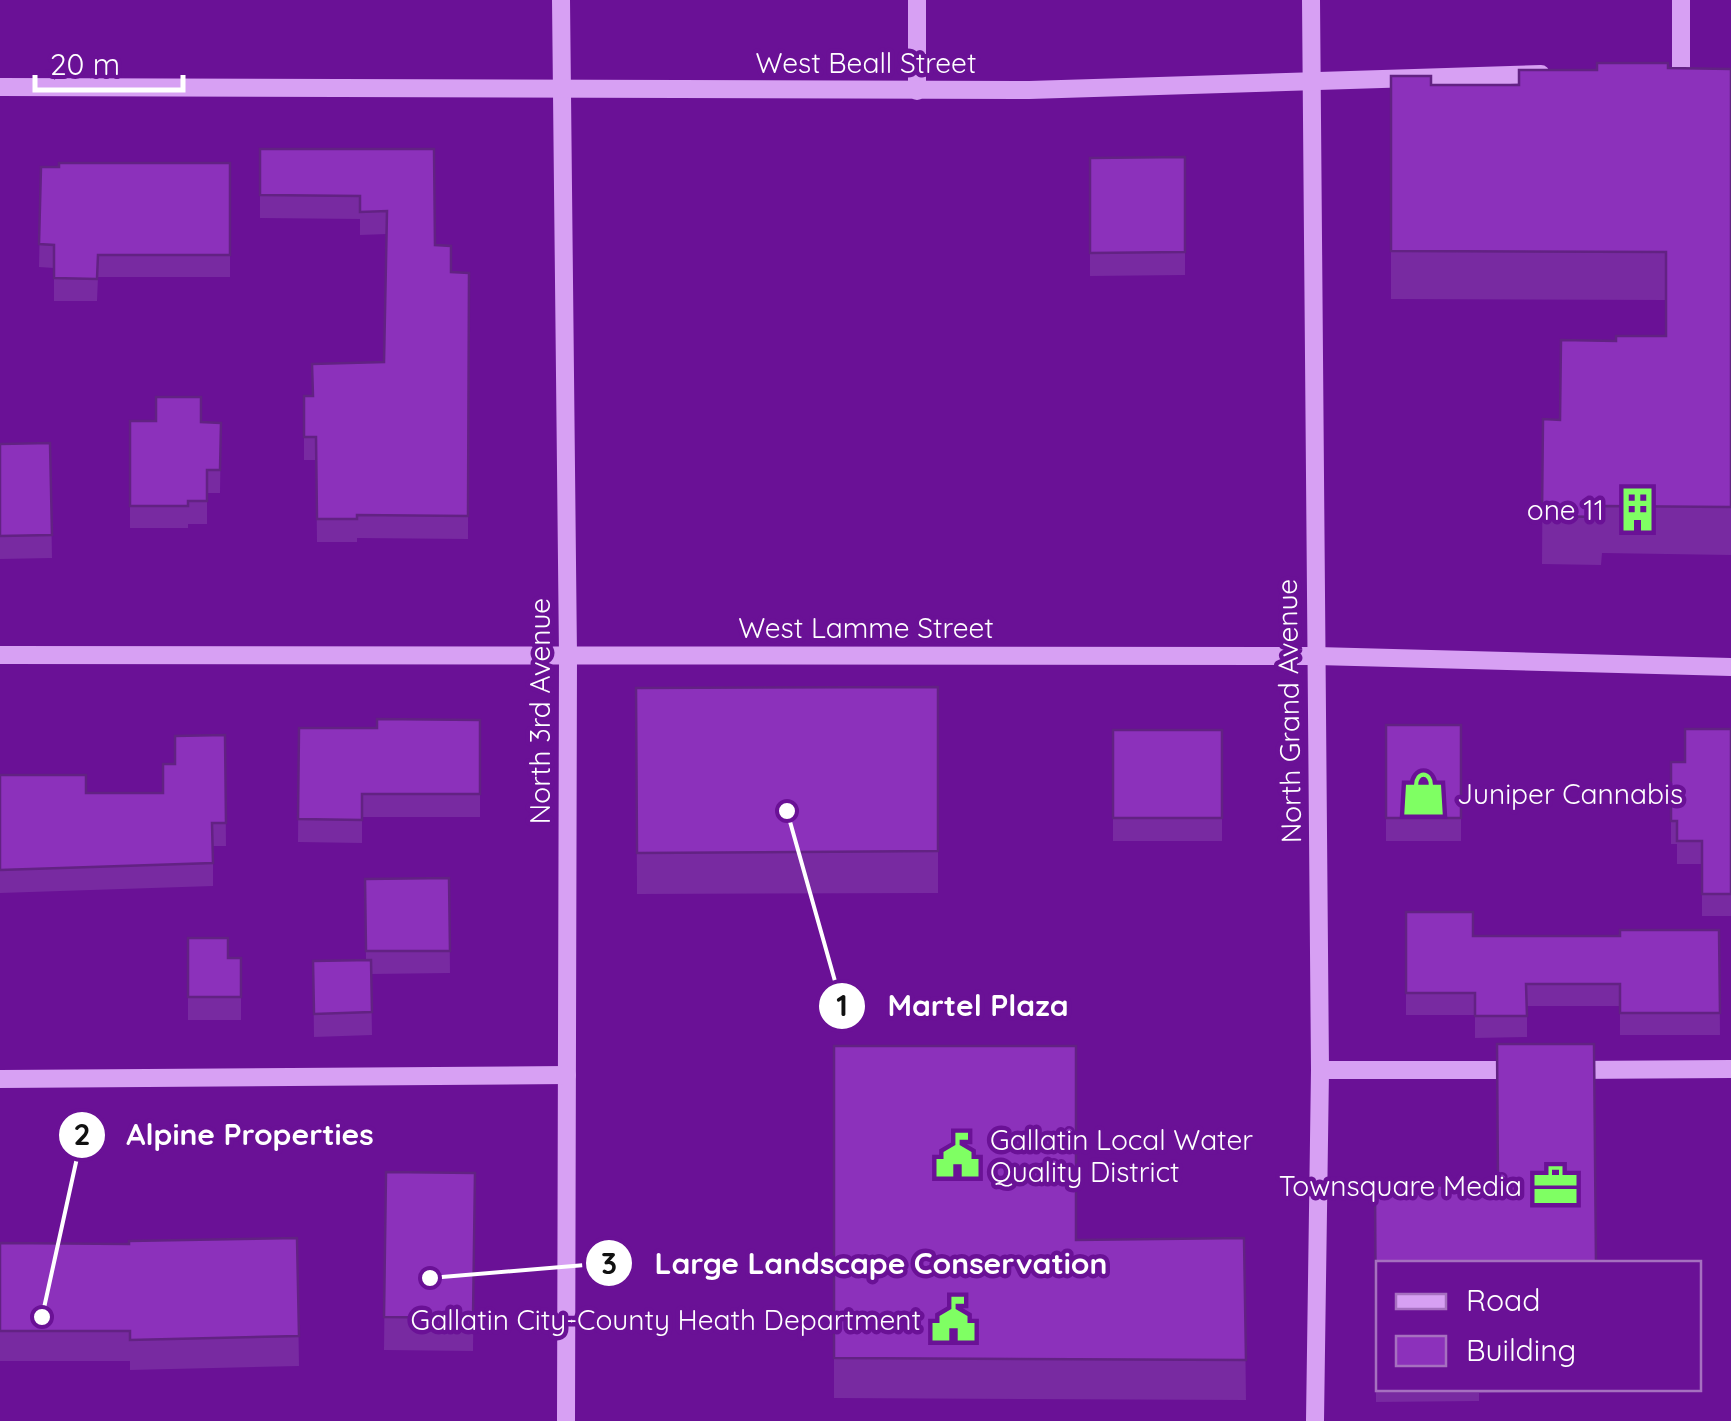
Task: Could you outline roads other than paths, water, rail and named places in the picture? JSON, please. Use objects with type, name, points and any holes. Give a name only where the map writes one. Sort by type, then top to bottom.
[{"type":"street","name":"North 3rd Avenue","points":[[561,0],[568,656],[566,1421]]},
{"type":"street","points":[[917,0],[917,91]]},
{"type":"street","name":"North Grand Avenue","points":[[1311,0],[1320,1070],[1315,1421]]},
{"type":"street","points":[[1662,71],[1690,70],[1681,0]]},
{"type":"street","name":"West Beall Street","points":[[0,87],[917,91],[1564,74]]},
{"type":"street","name":"West Lamme Street","points":[[0,655],[1317,656],[1731,667]]},
{"type":"street","points":[[1320,1070],[1731,1069]]},
{"type":"street","points":[[0,1079],[567,1075]]},
{"type":"place","name":"one 11","points":[[1637,510]]},
{"type":"place","name":"Juniper Cannabis","points":[[1424,794]]},
{"type":"place","name":"Martel Plaza","points":[[787,811]]},
{"type":"place","name":"Gallatin Local Water Quality District","points":[[957,1156]]},
{"type":"place","name":"Townsquare Media","points":[[1555,1186]]},
{"type":"place","name":"Large Landscape Conservation","points":[[430,1278]]},
{"type":"place","name":"Alpine Properties","points":[[42,1317]]},
{"type":"place","name":"Gallatin City-County Heath Department","points":[[954,1320]]}]
